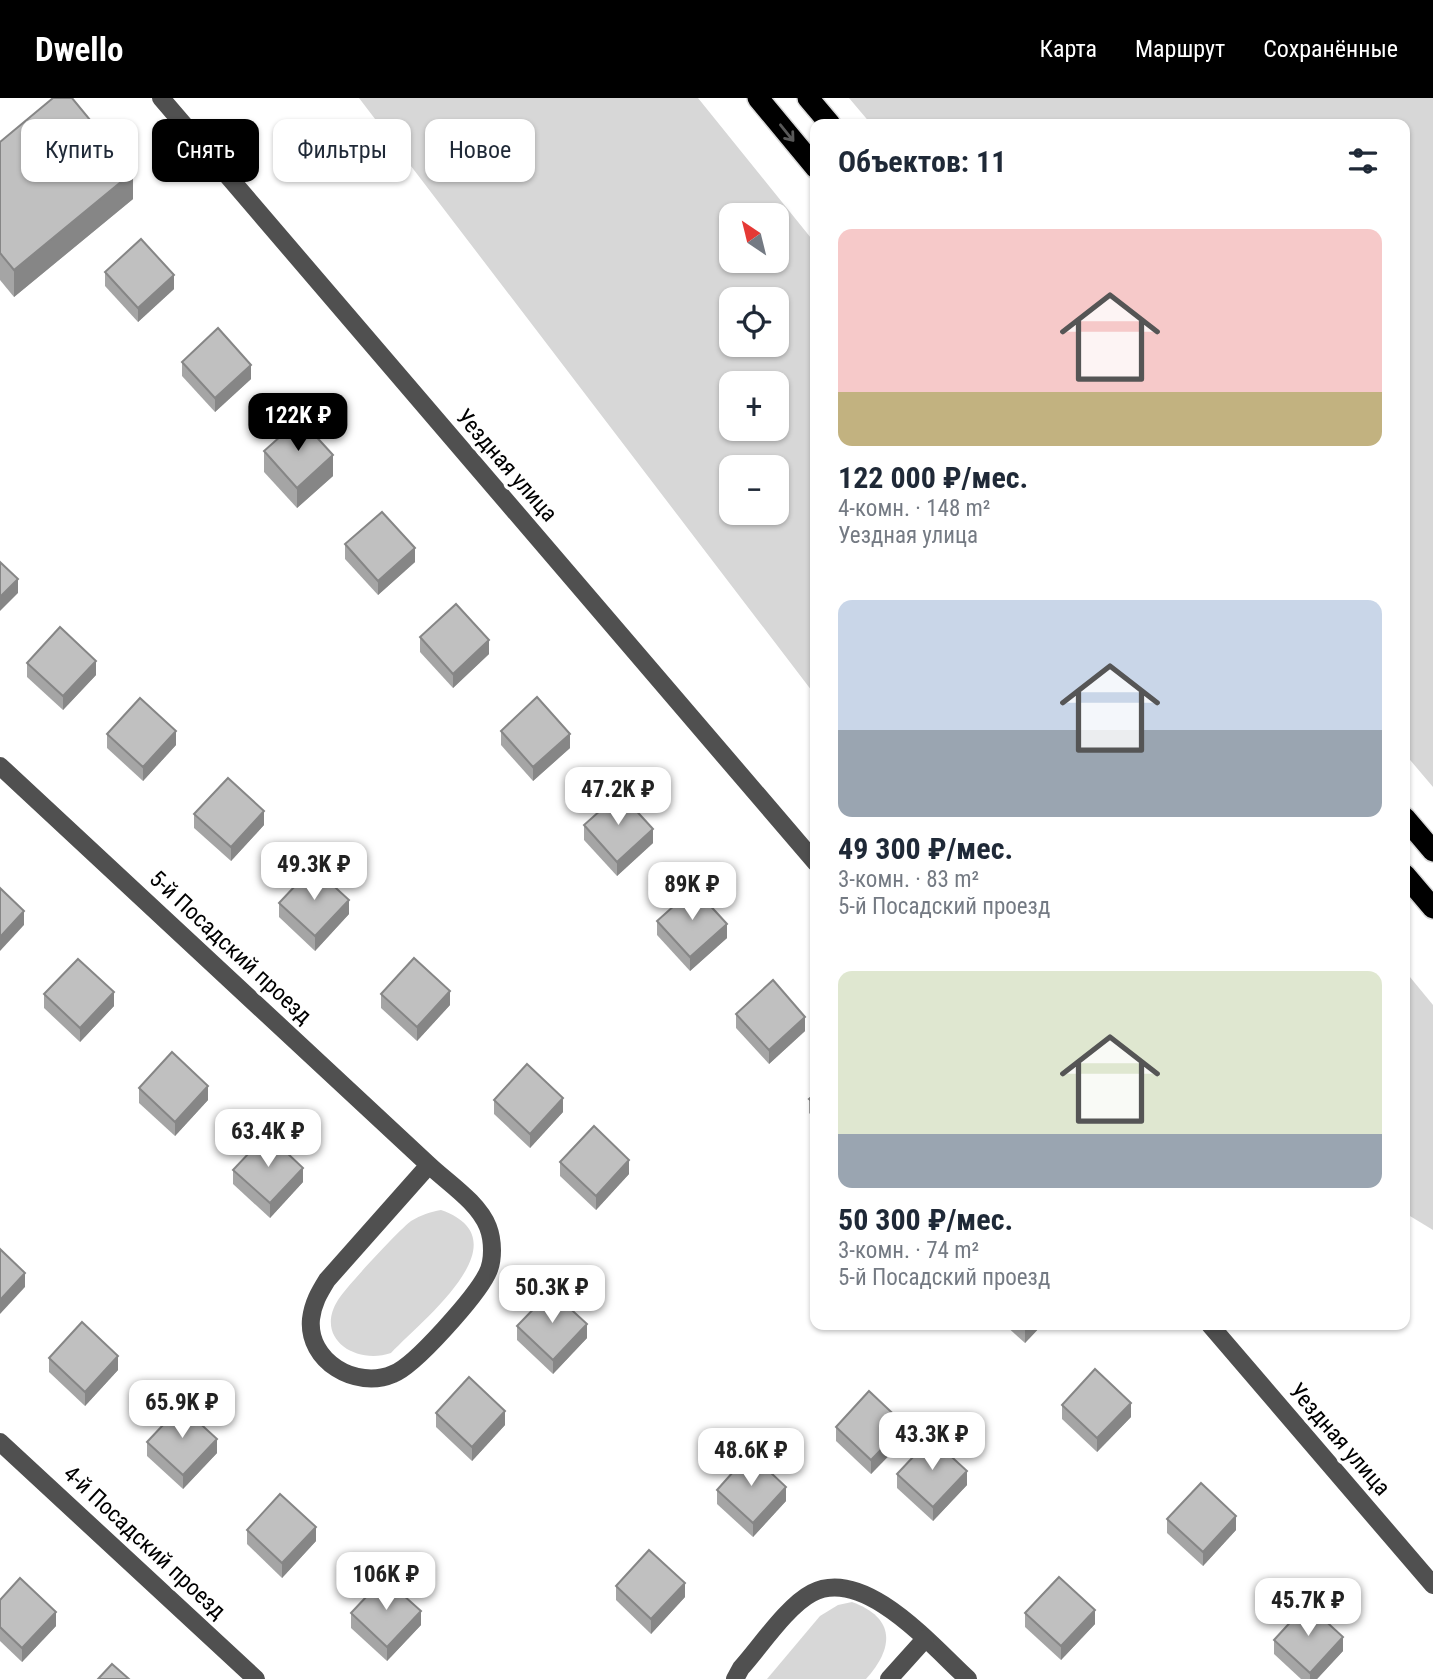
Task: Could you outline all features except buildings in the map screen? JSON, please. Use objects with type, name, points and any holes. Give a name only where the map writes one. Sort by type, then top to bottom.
[{"type":"highway","points":[[758,98],[810,161]]},
{"type":"highway","points":[[808,98],[826,119]]},
{"type":"highway","points":[[1410,824],[1433,851]]},
{"type":"highway","points":[[1410,881],[1433,908]]},
{"type":"street","name":"Уездная улица","points":[[161,98],[810,856]]},
{"type":"street","name":"5-й Посадский проезд","points":[[0,766],[429,1165],[474,1207],[488,1227],[492,1249],[489,1271],[476,1291],[412,1361],[394,1374],[371,1380],[348,1375],[329,1363],[316,1344],[311,1322],[315,1300],[327,1280],[429,1165]]},
{"type":"street","name":"Уездная улица","points":[[1214,1330],[1433,1585]]},
{"type":"street","name":"4-й Посадский проезд","points":[[0,1442],[256,1679]]},
{"type":"street","points":[[735,1679],[741,1668],[794,1608],[812,1593],[834,1587],[857,1589],[877,1600],[968,1679]]},
{"type":"street","points":[[889,1679],[925,1639]]},
{"type":"shaded area","points":[[359,98],[698,98],[783,203],[719,203],[719,273],[789,273],[789,211],[810,237],[810,688],[411,166],[411,119],[375,119]]},
{"type":"shaded area","points":[[849,98],[1433,98],[1433,787],[1410,760],[1410,119],[867,119]]},
{"type":"shaded area","points":[[1410,977],[1433,1005],[1433,1230],[1410,1216]]},
{"type":"shaded area","points":[[441,1210],[465,1223],[473,1240],[471,1260],[460,1280],[391,1353],[377,1356],[352,1352],[335,1337],[331,1326],[332,1314],[338,1300],[385,1246],[411,1221]]},
{"type":"shaded area","points":[[852,1602],[877,1616],[886,1635],[882,1656],[866,1679],[767,1679],[820,1616],[838,1605]]}]
